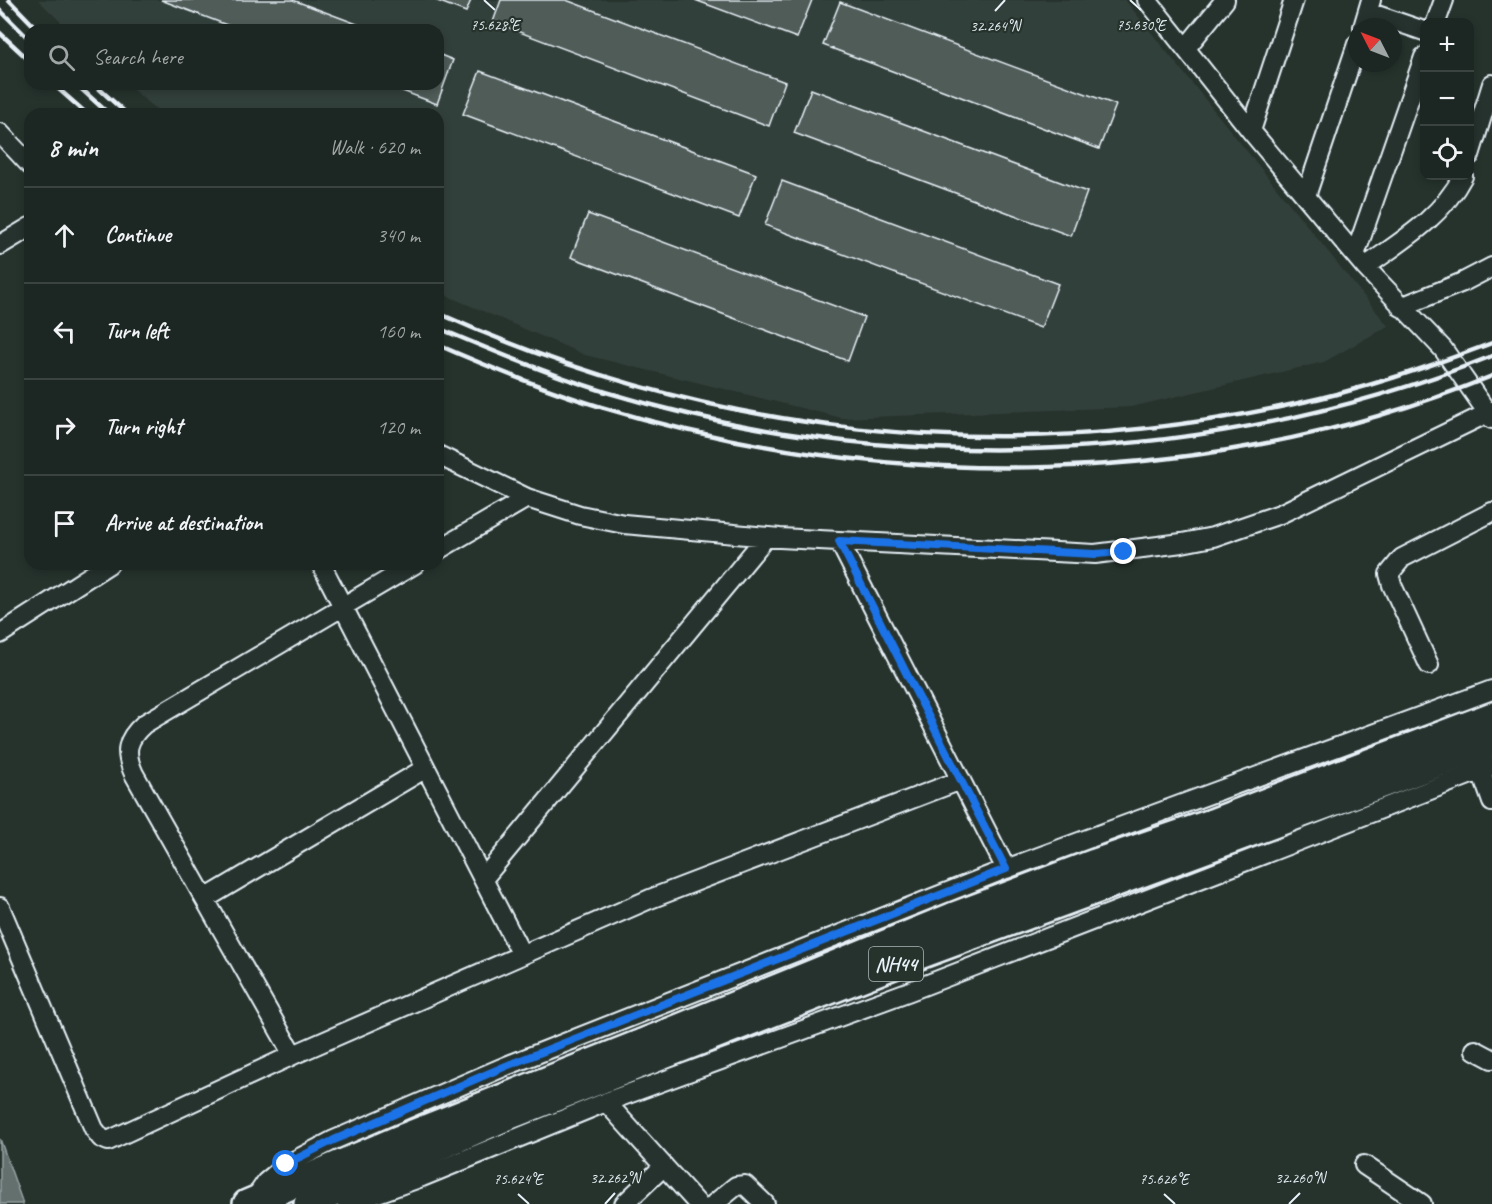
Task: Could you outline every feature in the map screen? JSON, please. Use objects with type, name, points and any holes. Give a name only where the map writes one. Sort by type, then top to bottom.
[{"type":"highway","name":"NH44","points":[[251,1203],[400,1139],[952,917],[1095,863],[1209,824],[1492,716]]},
{"type":"highway","name":"NH44","points":[[309,1204],[508,1116],[914,957],[1492,743]]},
{"type":"street","points":[[444,458],[526,498],[580,515],[624,524],[766,537],[1095,554],[1214,537],[1280,514],[1491,414],[1443,350],[1360,261],[1251,131],[1147,0]]},
{"type":"street","points":[[1186,48],[1225,0]]},
{"type":"street","points":[[1251,131],[1294,0]]},
{"type":"street","points":[[1438,18],[1444,0]]},
{"type":"street","points":[[1367,13],[1420,29]]},
{"type":"street","points":[[1306,196],[1348,71]]},
{"type":"street","points":[[1360,261],[1420,72]]},
{"type":"street","points":[[1474,142],[1492,84]]},
{"type":"street","points":[[0,134],[24,159]]},
{"type":"street","points":[[1360,261],[1436,214],[1455,192],[1461,180]]},
{"type":"street","points":[[0,245],[24,231]]},
{"type":"street","points":[[1401,307],[1463,282],[1492,267]]},
{"type":"street","points":[[444,546],[526,498]]},
{"type":"street","points":[[1429,665],[1389,574],[1402,558],[1492,512]]},
{"type":"street","points":[[483,879],[766,537]]},
{"type":"street","points":[[839,541],[1006,869]]},
{"type":"street","points":[[0,634],[101,570]]},
{"type":"street","points":[[324,570],[522,955]]},
{"type":"street","points":[[293,1055],[134,774],[126,748],[131,736],[144,724],[405,570]]},
{"type":"street","points":[[251,1203],[266,1182],[286,1164],[334,1140],[517,1061],[1006,869],[1492,690]]},
{"type":"street","points":[[205,899],[426,768]]},
{"type":"street","points":[[347,1204],[378,1200],[606,1102],[921,986],[1486,769],[1492,802]]},
{"type":"street","points":[[0,907],[94,1129],[101,1138],[108,1141],[293,1055],[650,899],[961,780]]},
{"type":"street","points":[[1475,1050],[1492,1059]]},
{"type":"street","points":[[606,1102],[698,1204]]},
{"type":"street","points":[[1364,1164],[1422,1204]]},
{"type":"street","points":[[624,1204],[664,1166]]},
{"type":"street","points":[[714,1204],[736,1186],[745,1185],[765,1204]]},
{"type":"shaded area","points":[[38,0],[1125,0],[1388,326],[1324,362],[1131,407],[842,418],[585,355],[444,295],[444,108],[155,108],[133,90],[444,90],[444,24],[63,24]]},
{"type":"shaded area","points":[[0,1139],[23,1204],[0,1204]]},
{"type":"building","points":[[161,0],[293,0],[357,24],[224,24]]},
{"type":"building","points":[[435,0],[471,0],[466,12]]},
{"type":"building","points":[[501,0],[566,0],[785,82],[769,126],[493,22]]},
{"type":"building","points":[[695,0],[812,0],[797,38]]},
{"type":"building","points":[[840,2],[1116,105],[1099,149],[823,45]]},
{"type":"building","points":[[444,56],[453,60],[444,85]]},
{"type":"building","points":[[480,71],[756,174],[739,218],[463,114]]},
{"type":"building","points":[[811,89],[1087,192],[1071,236],[794,133]]},
{"type":"building","points":[[400,90],[442,90],[437,104]]},
{"type":"building","points":[[782,181],[1058,284],[1041,328],[765,225]]},
{"type":"building","points":[[588,214],[864,317],[848,361],[571,257]]},
{"type":"railway","points":[[9,0],[32,24]]},
{"type":"railway","points":[[0,10],[24,34]]},
{"type":"railway","points":[[0,33],[24,55]]},
{"type":"railway","points":[[60,90],[80,108]]},
{"type":"railway","points":[[83,90],[102,108]]},
{"type":"railway","points":[[101,90],[120,108]]},
{"type":"railway","points":[[444,315],[541,355],[646,388],[752,413],[858,429],[966,436],[1075,434],[1184,424],[1294,404],[1345,392],[1492,343]]},
{"type":"railway","points":[[444,330],[584,385],[715,420],[826,439],[939,448],[1052,448],[1165,439],[1276,421],[1386,393],[1492,356]]},
{"type":"railway","points":[[444,347],[518,378],[601,407],[710,435],[822,455],[935,465],[1050,467],[1163,459],[1275,441],[1385,414],[1492,376]]},
{"type":"route","points":[[286,1164],[334,1140],[506,1066],[1006,869],[839,541],[1095,554],[1124,552]]}]
